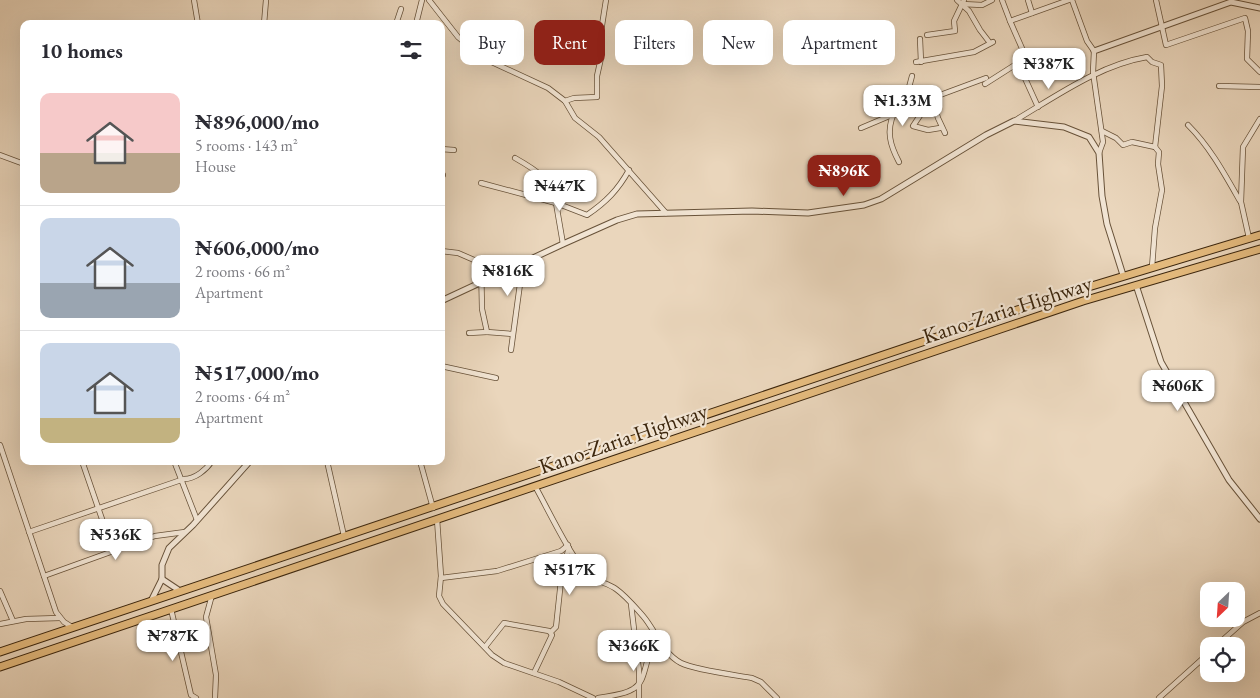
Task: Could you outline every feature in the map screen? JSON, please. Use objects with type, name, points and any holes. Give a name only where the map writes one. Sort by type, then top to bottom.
[{"type":"highway","name":"Kano-Zaria Highway","points":[[0,652],[1123,275],[1260,235]]},
{"type":"highway","name":"Kano-Zaria Highway","points":[[0,667],[1074,304],[1260,249]]},
{"type":"highway","points":[[246,570],[251,582]]},
{"type":"street","points":[[194,0],[197,20]]},
{"type":"street","points":[[264,20],[266,0]]},
{"type":"street","points":[[417,20],[422,0]]},
{"type":"street","points":[[429,0],[445,20]]},
{"type":"street","points":[[565,102],[574,98],[597,97],[597,76],[601,58],[600,38],[606,0]]},
{"type":"street","points":[[960,1],[982,5],[992,0]]},
{"type":"street","points":[[1002,0],[1024,53]]},
{"type":"street","points":[[1028,0],[1032,13]]},
{"type":"street","points":[[1010,21],[1071,0],[1087,41],[1094,51],[1093,75],[1104,142],[1099,153]]},
{"type":"street","points":[[1156,0],[1166,45],[1245,18],[1248,31],[1247,59],[1260,72]]},
{"type":"street","points":[[927,35],[955,31],[954,21],[960,1]]},
{"type":"street","points":[[920,39],[919,62],[974,52],[992,43],[980,30],[969,11],[960,1]]},
{"type":"street","points":[[1094,51],[1231,2],[1260,8]]},
{"type":"street","points":[[397,20],[401,9]]},
{"type":"street","points":[[445,20],[458,37],[483,58],[548,88],[565,102],[575,118],[599,137],[666,213]]},
{"type":"street","points":[[445,299],[617,220],[637,214],[808,212],[864,205],[881,199],[986,135],[1093,75],[1129,60],[1147,57],[1152,62],[1161,65],[1162,86],[1155,147]]},
{"type":"street","points":[[985,84],[1018,63],[1038,107]]},
{"type":"street","points":[[903,110],[912,76]]},
{"type":"street","points":[[861,128],[894,113],[986,78]]},
{"type":"street","points":[[1219,86],[1260,87]]},
{"type":"street","points":[[932,98],[913,126],[928,130],[940,128]]},
{"type":"street","points":[[932,98],[945,133]]},
{"type":"street","points":[[894,113],[889,136],[890,146],[899,162]]},
{"type":"street","points":[[1249,238],[1241,202],[1243,147],[1260,119]]},
{"type":"street","points":[[1014,121],[1064,127],[1089,137],[1099,153],[1102,196],[1107,224],[1123,275]]},
{"type":"street","points":[[1188,125],[1204,141],[1221,166],[1241,202]]},
{"type":"street","points":[[1102,131],[1116,138],[1123,145],[1132,142],[1155,147],[1159,152],[1158,164],[1162,190],[1155,228],[1152,267]]},
{"type":"street","points":[[445,149],[454,150]]},
{"type":"street","points":[[0,155],[20,162]]},
{"type":"street","points":[[515,158],[536,171],[546,180],[551,188],[556,203],[563,244]]},
{"type":"street","points":[[481,184],[556,203],[587,215],[606,202],[618,189],[629,170]]},
{"type":"street","points":[[445,251],[458,253],[480,262],[482,309],[486,332]]},
{"type":"street","points":[[511,350],[523,262]]},
{"type":"street","points":[[1136,285],[1161,362],[1229,480],[1260,519]]},
{"type":"street","points":[[469,333],[512,334]]},
{"type":"street","points":[[445,367],[496,378]]},
{"type":"street","points":[[0,445],[60,618],[72,627]]},
{"type":"street","points":[[84,465],[113,551]]},
{"type":"street","points":[[175,465],[197,520]]},
{"type":"street","points":[[29,532],[99,510],[181,480],[191,479],[205,470],[209,465]]},
{"type":"street","points":[[151,600],[162,579],[162,565],[169,548],[246,465]]},
{"type":"street","points":[[328,465],[344,536]]},
{"type":"street","points":[[421,465],[433,508]]},
{"type":"street","points":[[535,486],[568,547],[588,574],[615,588],[631,603],[656,633],[659,642],[682,664],[752,678],[762,682],[777,698]]},
{"type":"street","points":[[437,519],[441,578],[439,596],[443,604],[492,655],[504,663],[559,682],[593,698]]},
{"type":"street","points":[[44,576],[164,533],[185,532]]},
{"type":"street","points":[[441,578],[497,571],[561,551],[568,547]]},
{"type":"street","points":[[534,673],[552,635],[551,632],[556,627],[562,571],[568,547]]},
{"type":"street","points":[[162,579],[180,591]]},
{"type":"street","points":[[0,592],[13,622]]},
{"type":"street","points":[[212,595],[206,617],[216,675],[215,698]]},
{"type":"street","points":[[631,603],[639,671],[639,698]]},
{"type":"street","points":[[171,609],[191,695],[196,698]]},
{"type":"street","points":[[1226,637],[1243,622],[1260,613]]},
{"type":"street","points":[[0,624],[60,618]]},
{"type":"street","points":[[485,647],[504,623],[551,632]]},
{"type":"street","points":[[598,698],[631,691],[639,685],[649,652],[659,642]]},
{"type":"street","points":[[1159,698],[1200,661]]}]
